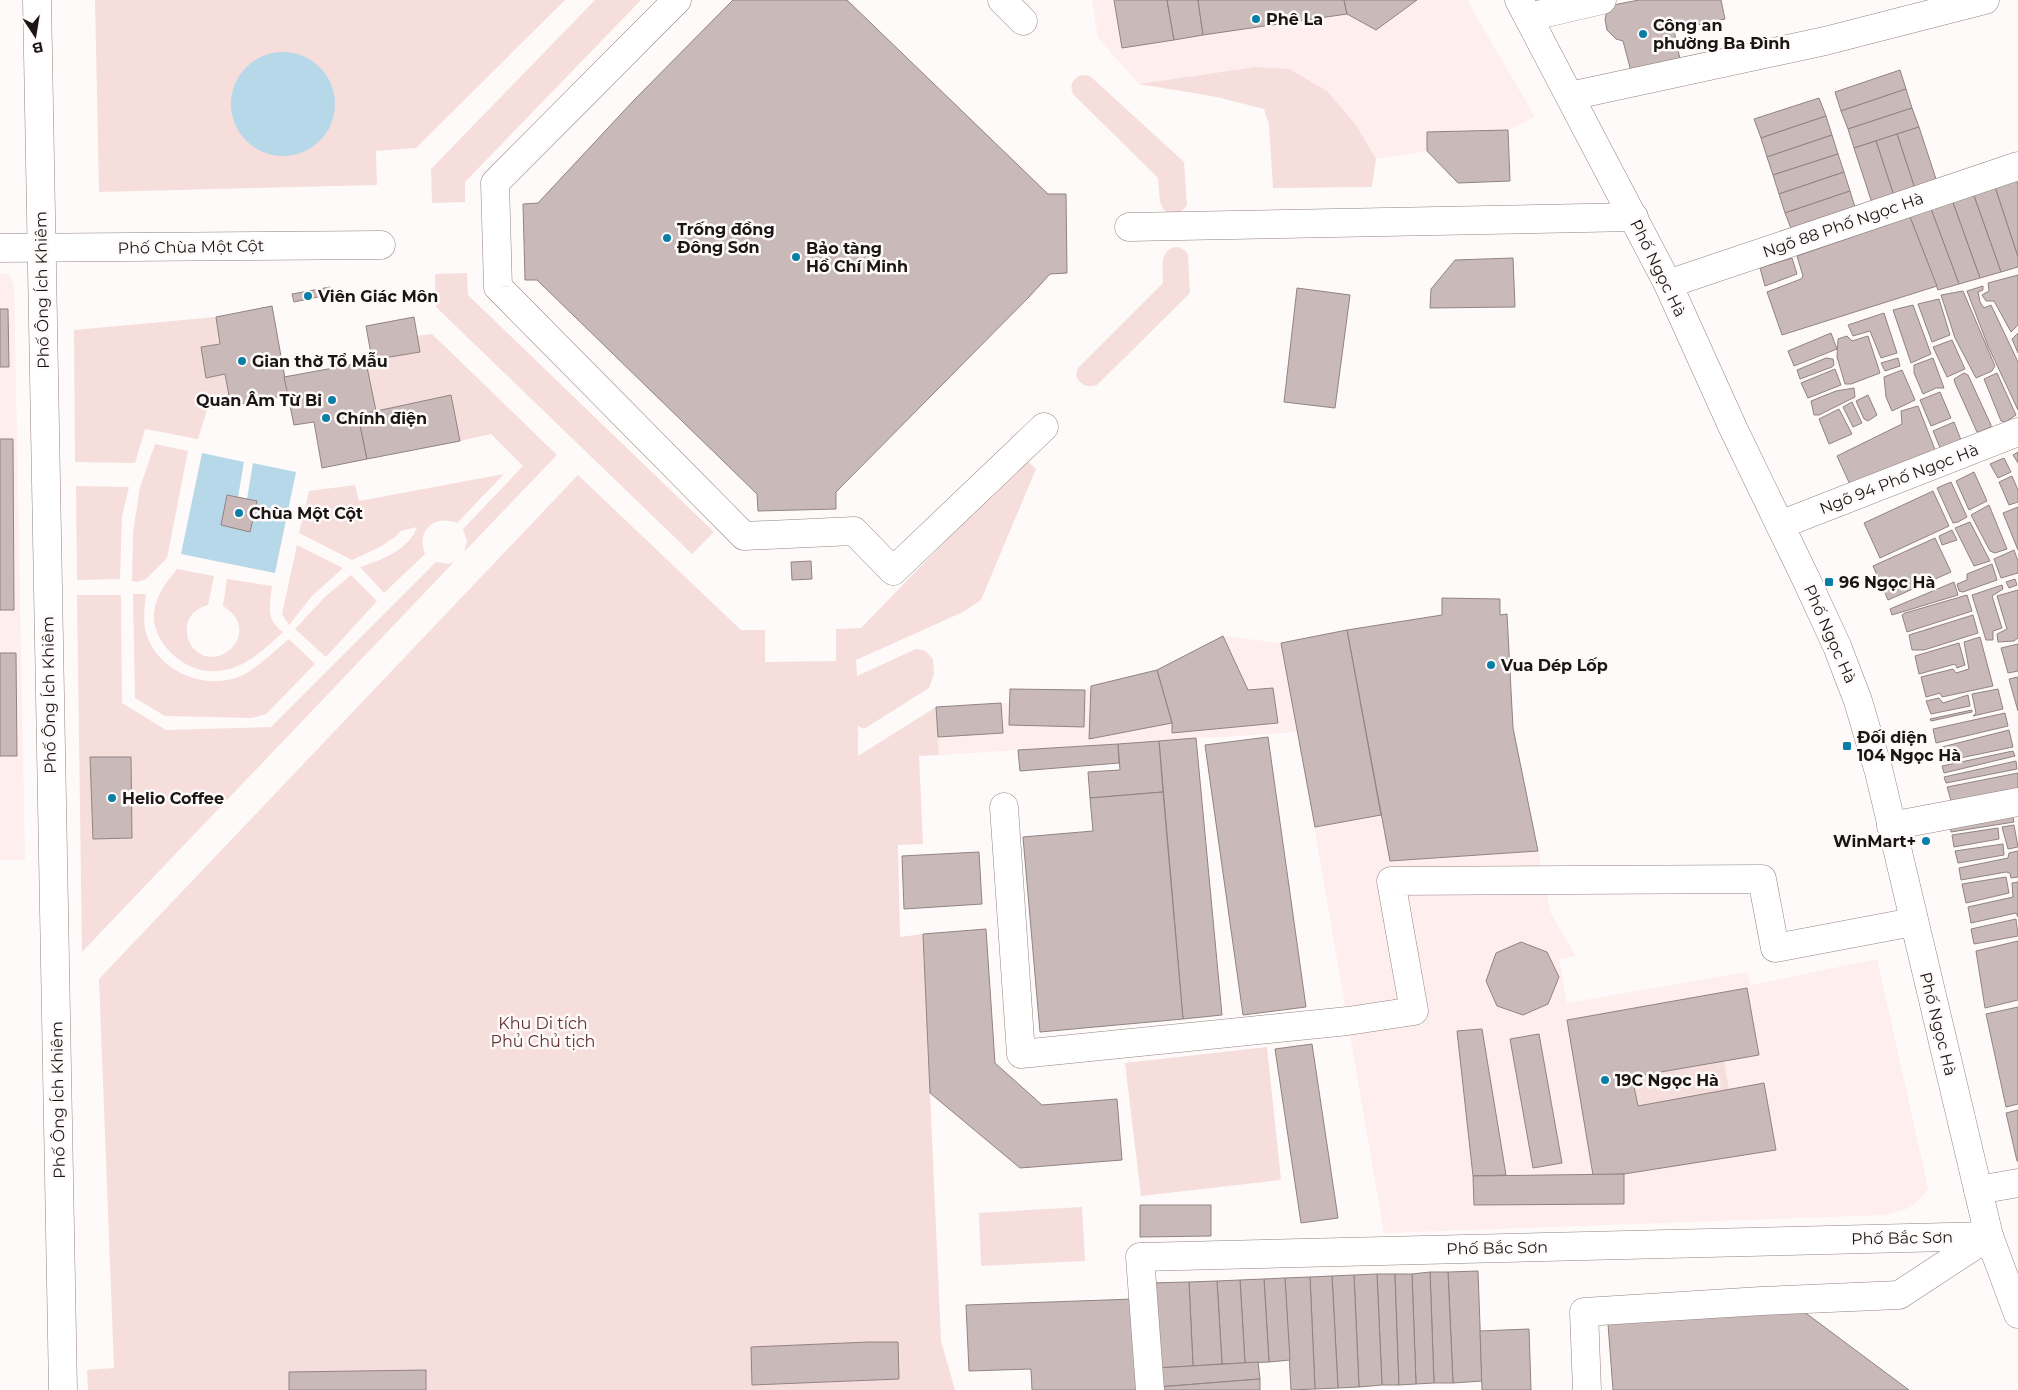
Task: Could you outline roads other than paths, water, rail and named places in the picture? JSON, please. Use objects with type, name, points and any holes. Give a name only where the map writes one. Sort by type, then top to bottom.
[{"type":"street","name":"Phố Ông Ích Khiêm","points":[[37,0],[63,1390]]},
{"type":"street","points":[[677,0],[495,183],[498,288],[744,536],[854,531],[893,571],[1044,427]]},
{"type":"street","points":[[1002,0],[1023,21]]},
{"type":"street","points":[[1524,9],[1602,0]]},
{"type":"street","points":[[1570,96],[1825,41],[1985,0]]},
{"type":"street","name":"Phố Ngọc Hà","points":[[1524,9],[1668,284],[1837,646],[1858,701],[1879,772],[1913,922],[1989,1236],[2018,1314]]},
{"type":"street","name":"Ngõ 88 Phố Ngọc Hà","points":[[1668,284],[2018,166]]},
{"type":"street","points":[[1129,227],[1634,217]]},
{"type":"street","name":"Phố Chùa Một Cột","points":[[0,248],[381,244]]},
{"type":"street","name":"Ngõ 94 Phố Ngọc Hà","points":[[1780,525],[2018,432]]},
{"type":"street","points":[[1891,826],[2018,802]]},
{"type":"street","points":[[1004,807],[1021,1054],[1348,1021],[1414,1011],[1391,881],[1762,879],[1776,948],[1913,922]]},
{"type":"street","points":[[1978,1190],[2018,1183]]},
{"type":"street","points":[[1586,1390],[1584,1312],[1900,1294],[1989,1236]]},
{"type":"street","name":"Phố Bắc Sơn","points":[[1150,1390],[1140,1256],[1989,1236]]},
{"type":"water","points":[[283,52],[303,56],[320,67],[331,84],[335,104],[331,124],[320,141],[303,152],[283,156],[263,152],[246,141],[235,124],[231,104],[235,84],[246,67],[263,56]]},
{"type":"water","points":[[202,453],[244,462],[238,497],[247,499],[253,463],[296,472],[275,573],[181,554]]},
{"type":"place","name":"Phê La","points":[[1256,19]]},
{"type":"place","name":"Công an phường Ba Đình","points":[[1643,34]]},
{"type":"place","name":"Trống đồng Đông Sơn","points":[[667,238]]},
{"type":"place","name":"Bảo tàng Hồ Chí Minh","points":[[796,257]]},
{"type":"place","name":"Viên Giác Môn","points":[[308,296]]},
{"type":"place","name":"Gian thờ Tổ Mẫu","points":[[242,361]]},
{"type":"place","name":"Quan Âm Từ Bi","points":[[332,400]]},
{"type":"place","name":"Chính điện","points":[[326,418]]},
{"type":"place","name":"Chùa Một Cột","points":[[239,513]]},
{"type":"place","name":"96 Ngọc Hà","points":[[1829,582]]},
{"type":"place","name":"Vua Dép Lốp","points":[[1491,665]]},
{"type":"place","name":"Đối diện 104 Ngọc Hà","points":[[1847,746]]},
{"type":"place","name":"Helio Coffee","points":[[112,798]]},
{"type":"place","name":"WinMart+","points":[[1926,841]]},
{"type":"place","name":"19C Ngọc Hà","points":[[1605,1080]]},
{"type":"park label","name":"Khu Di tích Phủ Chủ tịch","points":[[543,1032]]}]
